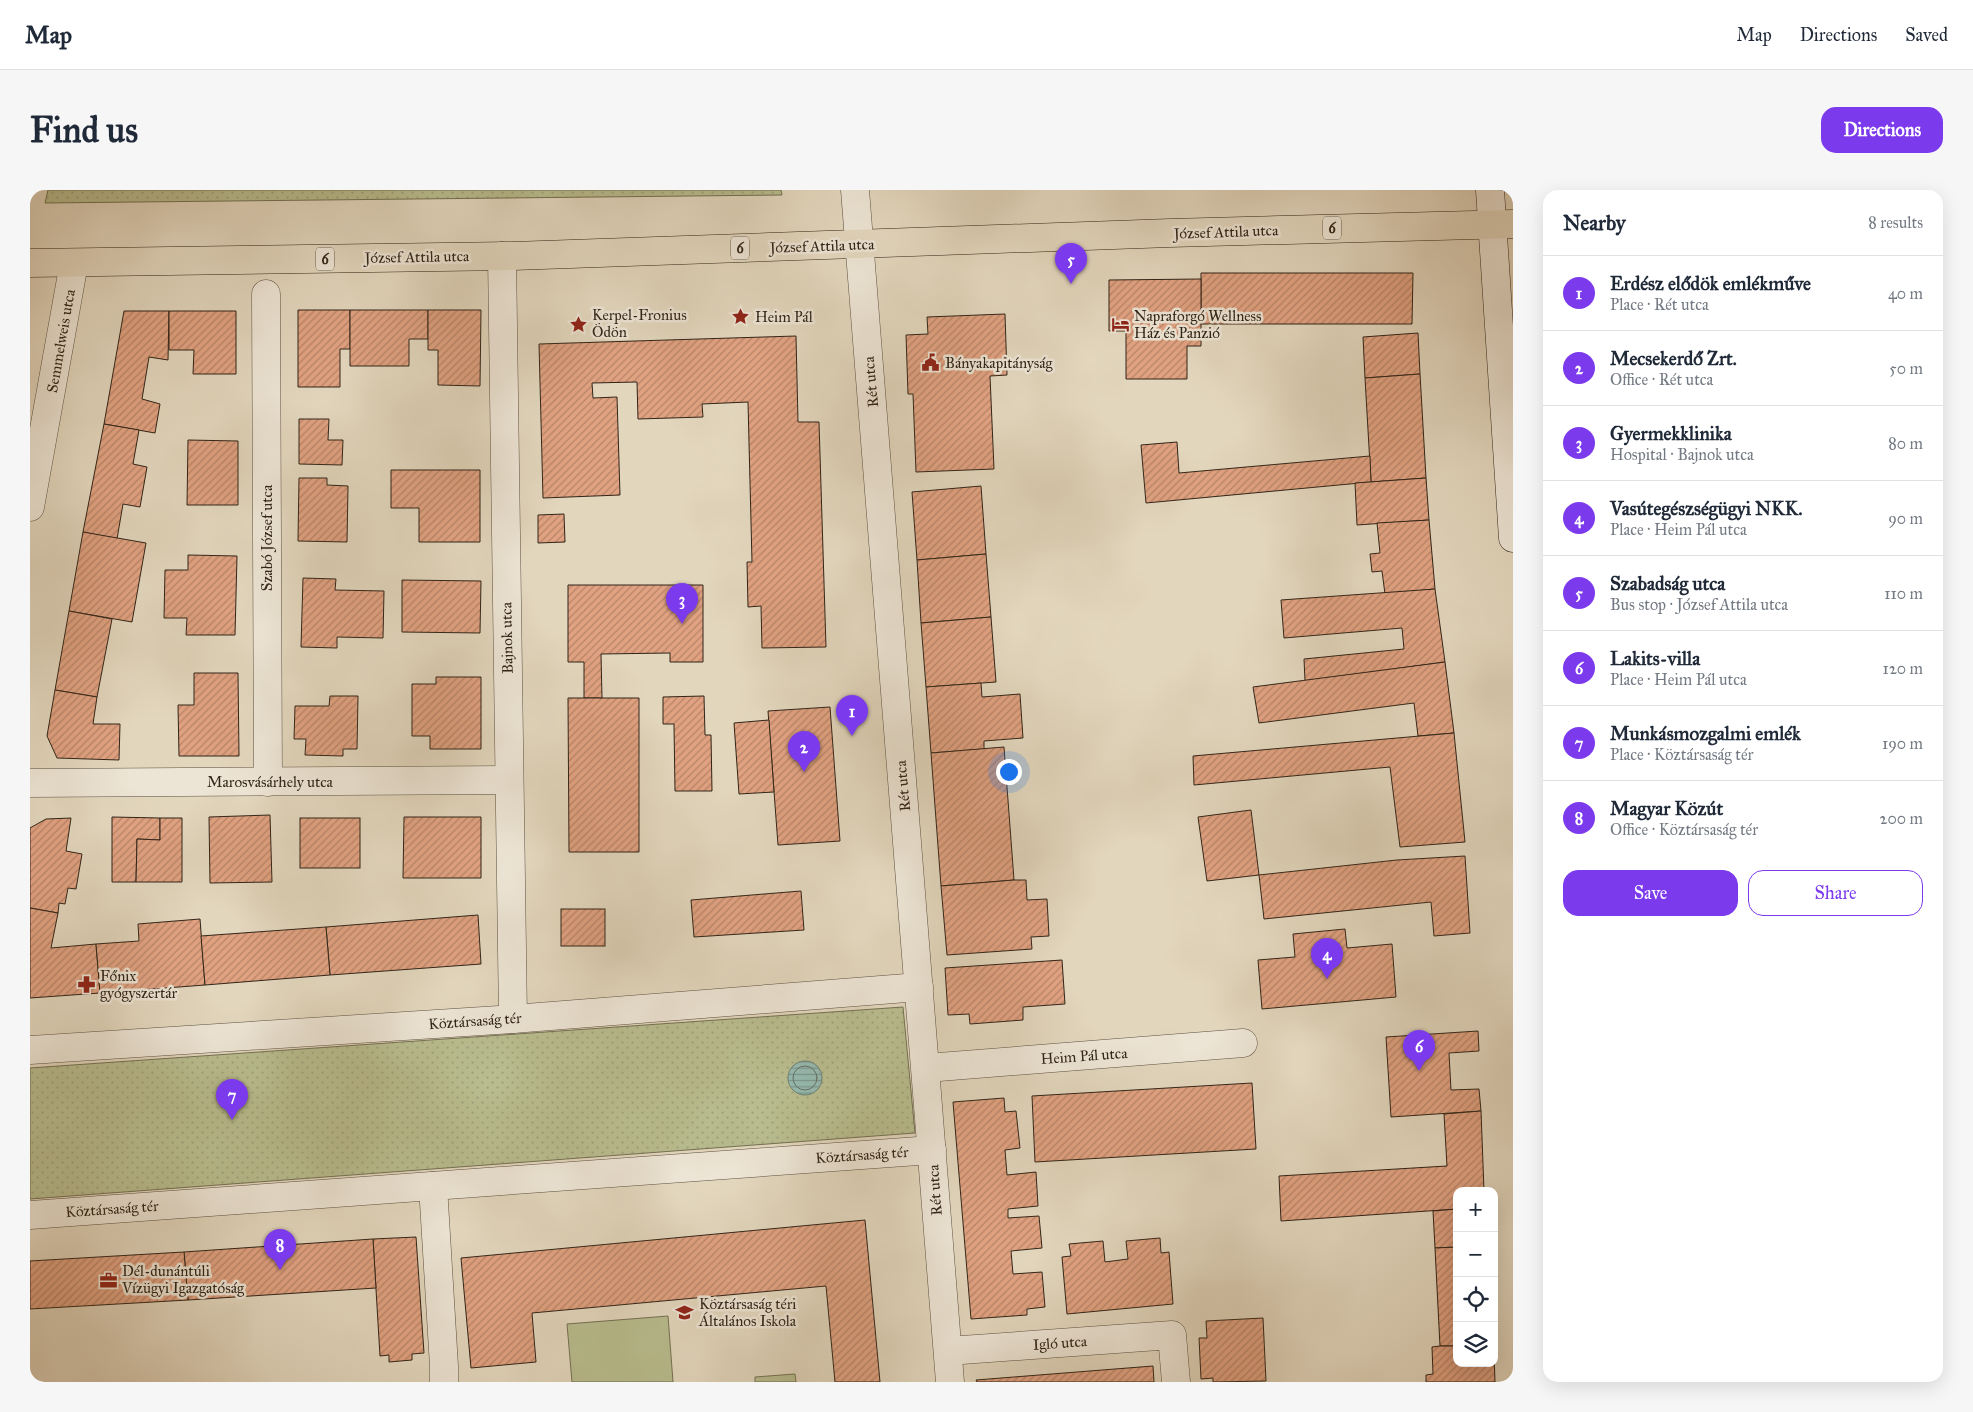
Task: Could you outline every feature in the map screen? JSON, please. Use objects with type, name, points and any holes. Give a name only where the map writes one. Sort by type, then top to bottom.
[{"type":"main road","name":"József Attila utca","points":[[30,263],[502,256],[1503,224]]},
{"type":"street","name":"Rét utca","points":[[855,190],[950,1382]]},
{"type":"street","points":[[1490,190],[1503,224],[1513,538]]},
{"type":"street","name":"Bajnok utca","points":[[502,256],[514,1019]]},
{"type":"street","name":"Semmelweis utca","points":[[30,507],[74,263]]},
{"type":"street","name":"Szabó József utca","points":[[266,294],[268,782]]},
{"type":"street","name":"Marosvásárhely utca","points":[[30,783],[509,780]]},
{"type":"street","name":"Köztársaság tér","points":[[30,1050],[514,1019],[919,987]]},
{"type":"street","name":"Heim Pál utca","points":[[926,1068],[1242,1043]]},
{"type":"street","name":"Köztársaság tér","points":[[30,1215],[932,1150]]},
{"type":"street","points":[[433,1186],[444,1382]]},
{"type":"street","name":"Igló utca","points":[[948,1351],[1172,1335],[1176,1382]]},
{"type":"green space","points":[[48,190],[781,190],[782,195],[45,203]]},
{"type":"green space","points":[[903,1007],[915,1133],[30,1199],[30,1068]]},
{"type":"green space","points":[[668,1316],[673,1382],[572,1382],[567,1324]]},
{"type":"green space","points":[[795,1374],[796,1382],[755,1382],[755,1377]]},
{"type":"water","points":[[805,1061],[812,1062],[817,1066],[821,1071],[821,1085],[817,1090],[812,1094],[805,1095],[798,1094],[793,1090],[789,1085],[788,1078],[789,1071],[793,1066],[798,1062]]},
{"type":"building","points":[[1201,273],[1413,273],[1412,324],[1201,324]]},
{"type":"building","points":[[1201,279],[1201,346],[1187,346],[1187,379],[1126,379],[1126,331],[1109,331],[1109,280]]},
{"type":"building","points":[[298,310],[350,310],[350,349],[340,349],[340,387],[298,387]]},
{"type":"building","points":[[350,310],[428,310],[428,339],[409,339],[409,366],[350,366]]},
{"type":"building","points":[[428,310],[481,310],[480,386],[438,385],[438,350],[428,350]]},
{"type":"building","points":[[124,311],[169,311],[168,360],[149,357],[142,399],[160,404],[155,433],[104,424]]},
{"type":"building","points":[[169,311],[236,311],[236,374],[193,374],[194,350],[169,350]]},
{"type":"building","points":[[1005,314],[1007,375],[990,376],[994,469],[916,472],[913,394],[908,394],[906,335],[928,334],[927,317]]},
{"type":"building","points":[[1418,333],[1420,374],[1365,378],[1363,337]]},
{"type":"building","points":[[796,336],[798,422],[819,422],[826,647],[762,648],[761,606],[748,607],[747,562],[752,562],[748,402],[702,404],[703,417],[638,419],[637,382],[592,383],[593,398],[617,397],[620,495],[543,498],[539,344]]},
{"type":"building","points":[[1420,374],[1426,478],[1371,482],[1365,378]]},
{"type":"building","points":[[299,419],[329,419],[328,440],[343,440],[342,465],[299,464]]},
{"type":"building","points":[[104,424],[139,430],[133,464],[147,467],[140,507],[123,504],[117,539],[83,532]]},
{"type":"building","points":[[188,440],[238,441],[238,505],[187,505]]},
{"type":"building","points":[[1177,442],[1179,473],[1370,456],[1371,482],[1146,503],[1141,445]]},
{"type":"building","points":[[391,470],[480,470],[480,542],[419,542],[419,508],[391,508]]},
{"type":"building","points":[[299,478],[327,478],[327,485],[348,486],[347,542],[298,541]]},
{"type":"building","points":[[1426,478],[1429,520],[1357,525],[1355,483]]},
{"type":"building","points":[[981,486],[986,554],[917,560],[912,492]]},
{"type":"building","points":[[564,514],[565,542],[538,543],[538,515]]},
{"type":"building","points":[[1429,520],[1435,589],[1385,594],[1382,571],[1372,572],[1370,554],[1380,553],[1377,523]]},
{"type":"building","points":[[83,532],[146,543],[132,622],[69,611]]},
{"type":"building","points":[[986,554],[991,617],[921,623],[917,560]]},
{"type":"building","points":[[188,555],[237,556],[235,635],[186,635],[187,618],[164,618],[165,570],[188,570]]},
{"type":"building","points":[[303,578],[336,579],[335,590],[384,591],[383,638],[337,637],[337,648],[301,647]]},
{"type":"building","points":[[402,580],[481,581],[480,633],[402,632]]},
{"type":"building","points":[[568,585],[703,585],[703,662],[670,662],[670,653],[601,654],[602,698],[584,698],[584,662],[568,662]]},
{"type":"building","points":[[1435,589],[1445,662],[1305,681],[1304,659],[1404,649],[1402,628],[1284,638],[1281,600]]},
{"type":"building","points":[[69,611],[112,619],[97,697],[55,690]]},
{"type":"building","points":[[991,617],[996,682],[926,687],[921,623]]},
{"type":"building","points":[[1445,662],[1454,733],[1418,736],[1414,703],[1259,723],[1253,687]]},
{"type":"building","points":[[194,673],[238,673],[239,756],[179,756],[178,705],[194,705]]},
{"type":"building","points":[[436,677],[481,677],[481,749],[430,749],[430,736],[412,736],[412,684],[436,684]]},
{"type":"building","points":[[981,683],[982,697],[1020,694],[1023,738],[984,741],[984,749],[931,753],[926,687]]},
{"type":"building","points":[[55,690],[97,697],[93,724],[120,724],[119,760],[57,758],[47,736]]},
{"type":"building","points":[[330,696],[358,696],[357,749],[343,749],[343,756],[305,755],[306,739],[294,739],[295,706],[329,706]]},
{"type":"building","points":[[704,696],[705,735],[711,735],[712,791],[675,791],[674,724],[663,724],[663,697]]},
{"type":"building","points":[[568,698],[639,698],[639,852],[569,852]]},
{"type":"building","points":[[830,707],[840,841],[778,845],[768,711]]},
{"type":"building","points":[[769,720],[774,792],[739,794],[734,723]]},
{"type":"building","points":[[1454,733],[1465,842],[1400,847],[1390,767],[1194,785],[1193,756]]},
{"type":"building","points":[[1004,747],[1014,880],[941,886],[931,753]]},
{"type":"building","points":[[1251,810],[1259,875],[1207,881],[1198,817]]},
{"type":"building","points":[[270,815],[272,882],[210,883],[209,817]]},
{"type":"building","points":[[112,817],[160,818],[160,840],[137,839],[136,882],[112,882]]},
{"type":"building","points":[[404,817],[481,817],[481,878],[403,878]]},
{"type":"building","points":[[71,818],[66,851],[82,854],[76,889],[68,888],[65,904],[59,903],[58,913],[30,908],[30,828],[46,819]]},
{"type":"building","points":[[160,818],[182,818],[182,882],[136,882],[137,839],[160,840]]},
{"type":"building","points":[[300,818],[360,818],[360,868],[300,868]]},
{"type":"building","points":[[1465,856],[1470,933],[1434,936],[1431,902],[1264,919],[1259,875],[1397,860]]},
{"type":"building","points":[[1026,880],[1027,900],[1047,899],[1049,936],[1031,937],[1032,949],[947,955],[941,886]]},
{"type":"building","points":[[801,891],[804,930],[694,937],[691,900]]},
{"type":"building","points":[[30,908],[58,913],[51,948],[96,944],[100,993],[30,998]]},
{"type":"building","points":[[561,909],[605,909],[605,946],[561,946]]},
{"type":"building","points":[[478,915],[481,964],[330,975],[326,927]]},
{"type":"building","points":[[200,919],[205,985],[100,993],[96,944],[139,941],[138,924]]},
{"type":"building","points":[[326,927],[330,975],[205,985],[201,936]]},
{"type":"building","points":[[1345,929],[1347,948],[1392,944],[1396,997],[1262,1009],[1258,960],[1295,957],[1293,934]]},
{"type":"building","points":[[1062,960],[1065,1004],[1023,1007],[1023,1020],[970,1024],[969,1014],[948,1015],[945,968]]},
{"type":"building","points":[[1478,1031],[1479,1051],[1449,1053],[1451,1090],[1479,1089],[1481,1111],[1391,1117],[1386,1037]]},
{"type":"building","points":[[1252,1083],[1256,1149],[1035,1162],[1032,1096]]},
{"type":"building","points":[[1004,1098],[1005,1112],[1016,1111],[1020,1148],[1005,1150],[1007,1175],[1036,1172],[1038,1206],[1008,1209],[1008,1218],[1039,1216],[1042,1248],[1011,1251],[1013,1274],[1042,1272],[1045,1307],[1027,1309],[1027,1315],[971,1319],[953,1102]]},
{"type":"building","points":[[1481,1111],[1484,1187],[1453,1187],[1453,1209],[1281,1221],[1279,1176],[1447,1166],[1444,1114]]},
{"type":"building","points":[[1453,1209],[1453,1247],[1435,1248],[1433,1211]]},
{"type":"building","points":[[865,1220],[880,1382],[835,1382],[826,1286],[532,1313],[536,1362],[471,1368],[461,1258]]},
{"type":"building","points":[[416,1237],[424,1353],[412,1354],[412,1360],[389,1362],[389,1355],[380,1356],[373,1239]]},
{"type":"building","points":[[1160,1238],[1161,1253],[1169,1252],[1173,1304],[1067,1314],[1062,1257],[1071,1256],[1069,1244],[1103,1241],[1105,1262],[1128,1259],[1126,1241]]},
{"type":"building","points":[[373,1239],[376,1288],[188,1300],[184,1252]]},
{"type":"building","points":[[1453,1247],[1453,1346],[1440,1346],[1435,1248]]},
{"type":"building","name":"Dél-dunántúli Vízügyi Igazgatóság","points":[[184,1252],[188,1300],[30,1309],[30,1261]]},
{"type":"building","points":[[1263,1318],[1266,1381],[1213,1382],[1213,1378],[1201,1379],[1199,1338],[1207,1338],[1206,1321]]},
{"type":"building","points":[[1453,1346],[1453,1367],[1494,1367],[1495,1382],[1426,1382],[1426,1375],[1433,1374],[1432,1347]]},
{"type":"building","points":[[1153,1366],[1154,1382],[977,1382],[976,1380]]},
{"type":"place","name":"Szabadság utca","points":[[1071,284]]},
{"type":"place","name":"Heim Pál","points":[[741,317]]},
{"type":"place","name":"Kerpel-Fronius Ödön","points":[[578,324]]},
{"type":"place","name":"Napraforgó Wellness Ház és Panzió","points":[[1120,325]]},
{"type":"place","name":"Bányakapitányság","points":[[931,363]]},
{"type":"place","name":"Gyermekklinika","points":[[682,624]]},
{"type":"place","name":"Erdész elődök emlékműve","points":[[852,736]]},
{"type":"place","name":"Mecsekerdő Zrt.","points":[[804,772]]},
{"type":"place","name":"Vasútegészségügyi NKK.","points":[[1327,979]]},
{"type":"place","name":"Főnix gyógyszertár","points":[[86,985]]},
{"type":"place","name":"Lakits-villa","points":[[1419,1071]]},
{"type":"place","name":"Munkásmozgalmi emlék","points":[[232,1120]]},
{"type":"place","name":"Magyar Közút","points":[[280,1270]]},
{"type":"place","name":"Dél-dunántúli Vízügyi Igazgatóság","points":[[108,1280]]},
{"type":"place","name":"Köztársaság téri Általános Iskola","points":[[685,1313]]}]
